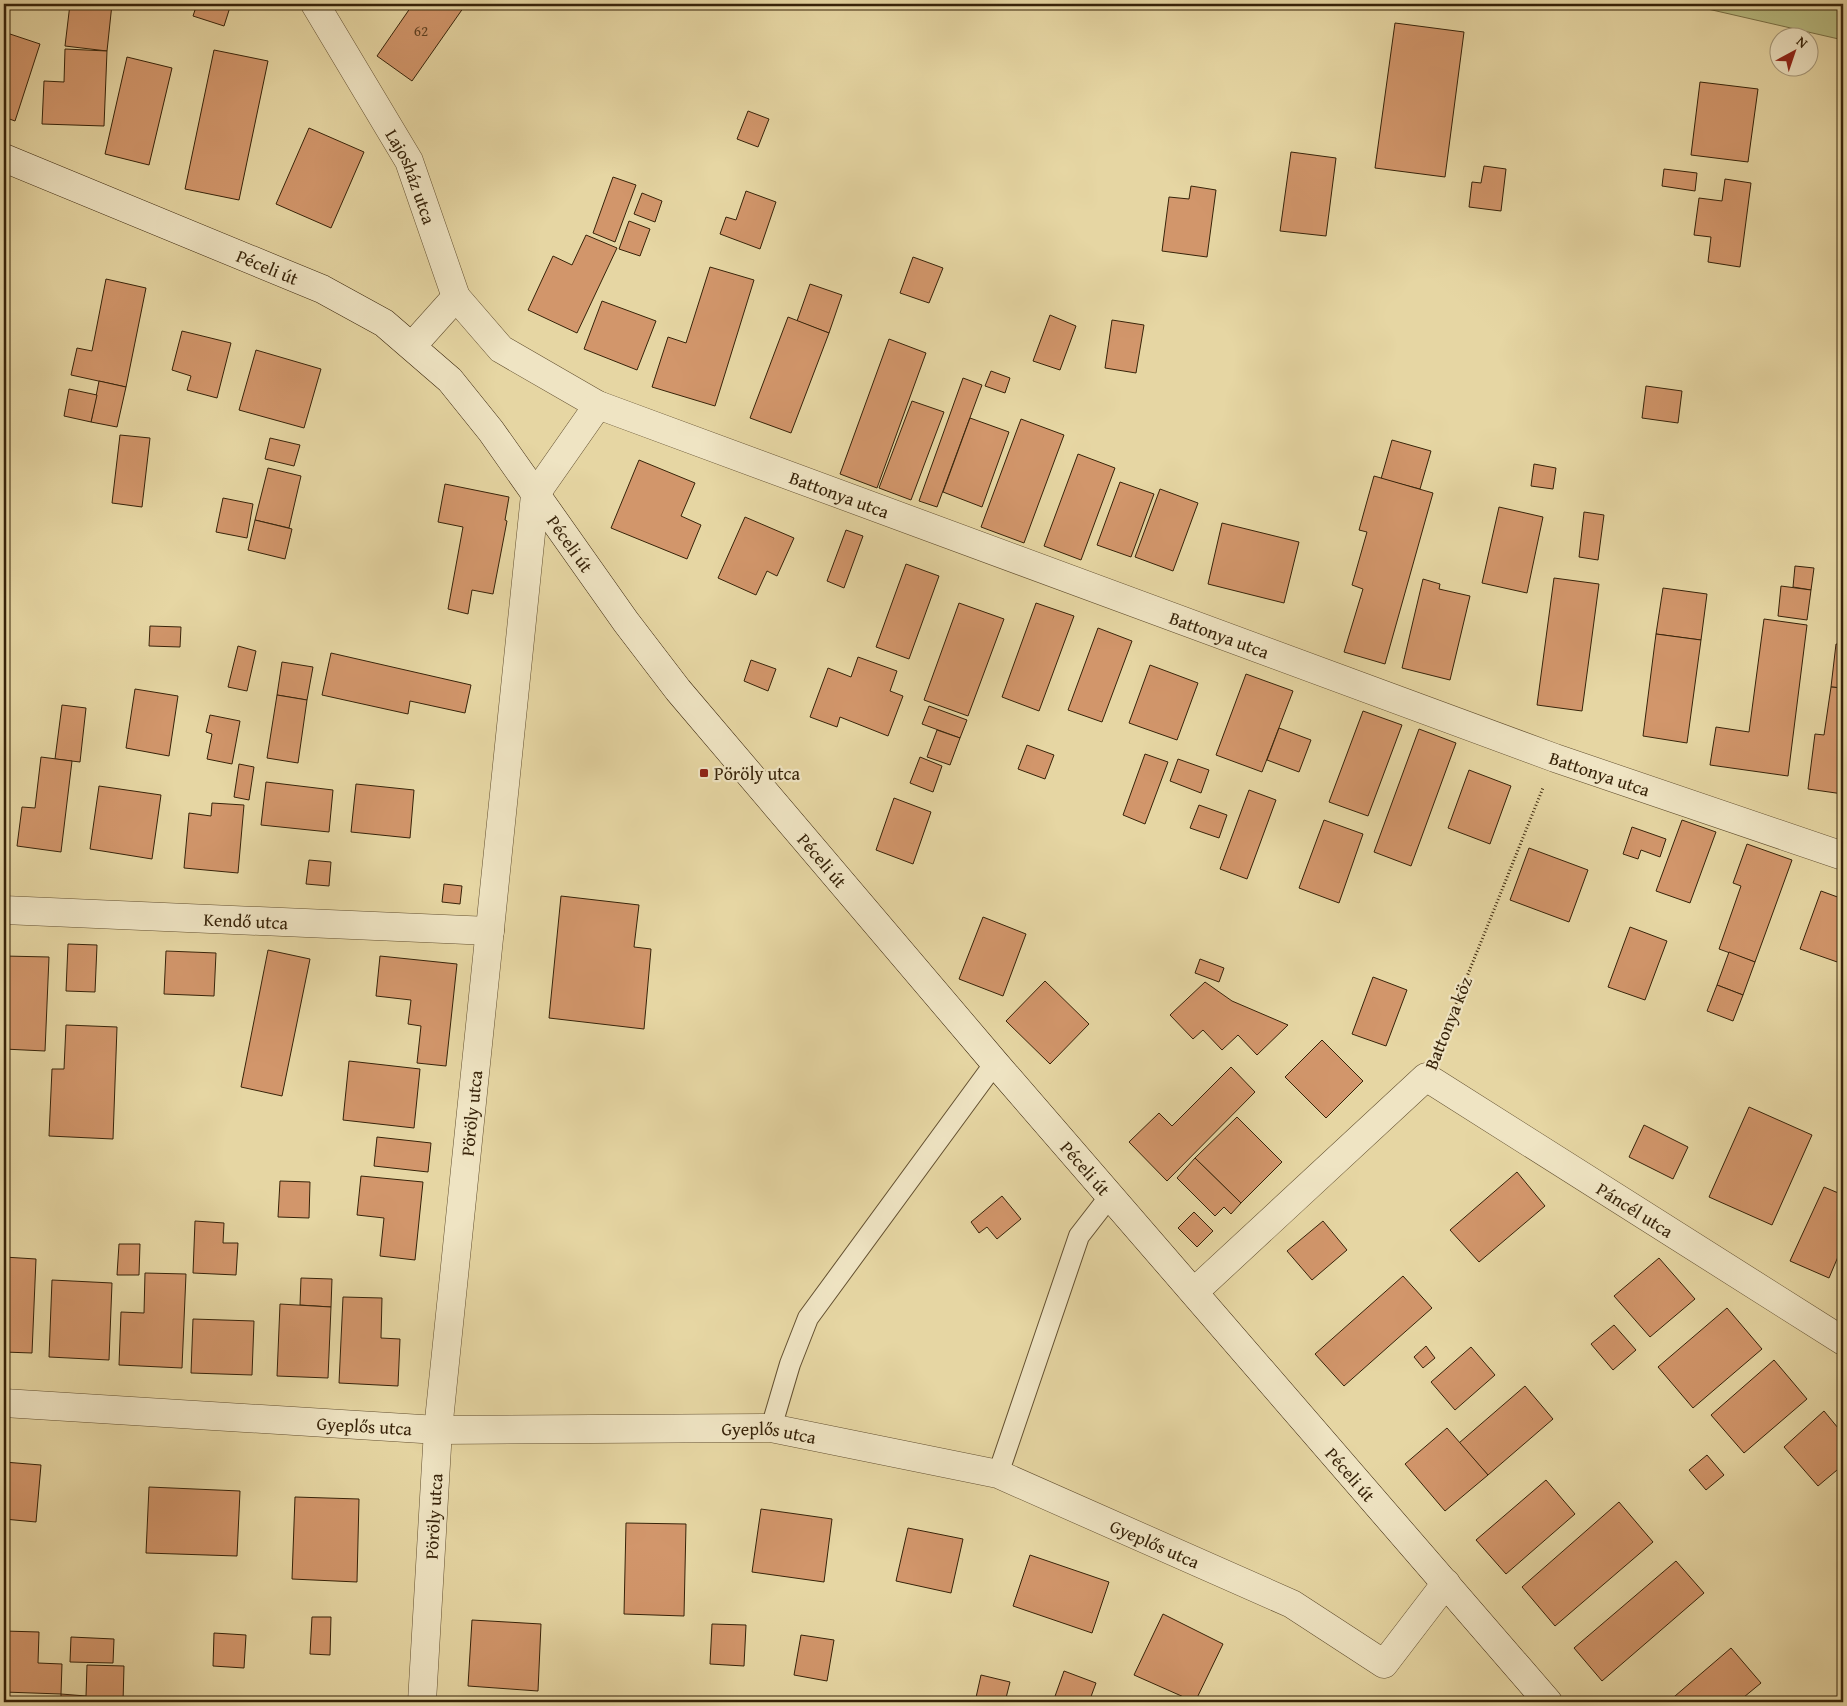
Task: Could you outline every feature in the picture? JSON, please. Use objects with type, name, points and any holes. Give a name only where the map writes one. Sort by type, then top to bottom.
[{"type":"street","name":"Lajosház utca","points":[[314,4],[409,161],[456,298],[501,349]]},
{"type":"street","name":"Péceli út","points":[[4,158],[220,245],[322,289],[384,322],[413,345],[450,380],[491,431],[626,622],[678,690],[995,1063],[1548,1702]]},
{"type":"street","points":[[413,345],[456,298]]},
{"type":"street","name":"Battonya utca","points":[[501,349],[598,405],[1555,758],[1843,856]]},
{"type":"street","points":[[535,495],[598,405]]},
{"type":"street","name":"Pöröly utca","points":[[422,1702],[438,1430],[535,495]]},
{"type":"street","name":"Kendő utca","points":[[4,910],[490,930]]},
{"type":"street","name":"Battonya köz","points":[[1194,1292],[1426,1077]]},
{"type":"street","name":"Páncél utca","points":[[1426,1077],[1843,1341]]},
{"type":"street","name":"Gyeplős utca","points":[[4,1402],[438,1430],[771,1428],[998,1474],[1292,1604],[1384,1664],[1446,1583]]},
{"type":"lane","points":[[771,1428],[790,1364],[808,1318],[995,1063]]},
{"type":"lane","points":[[998,1474],[1079,1236],[1110,1196]]},
{"type":"path","name":"Battonya köz","points":[[1426,1077],[1555,758]]},
{"type":"green space","points":[[1686,4],[1843,4],[1843,40],[1820,35],[1820,28],[1791,28]]},
{"type":"building","points":[[70,4],[112,4],[107,51],[65,46]]},
{"type":"building","points":[[197,4],[231,4],[224,26],[193,16]]},
{"type":"building","points":[[413,4],[466,4],[412,81],[377,56]]},
{"type":"building","points":[[1395,23],[1464,32],[1445,177],[1375,168]]},
{"type":"building","points":[[4,32],[40,44],[15,121],[4,117]]},
{"type":"building","points":[[65,49],[107,51],[104,126],[42,124],[44,81],[64,82]]},
{"type":"building","points":[[214,50],[268,61],[239,200],[185,189]]},
{"type":"building","points":[[127,57],[172,68],[149,165],[105,154]]},
{"type":"building","points":[[1700,82],[1758,89],[1748,162],[1691,155]]},
{"type":"building","points":[[748,111],[769,119],[758,147],[737,139]]},
{"type":"building","points":[[309,128],[364,152],[331,228],[276,204]]},
{"type":"building","points":[[1291,152],[1336,158],[1326,236],[1280,231]]},
{"type":"building","points":[[1484,166],[1506,169],[1501,211],[1469,207],[1472,182],[1481,183]]},
{"type":"building","points":[[1664,169],[1697,173],[1695,191],[1662,186]]},
{"type":"building","points":[[613,177],[636,185],[615,242],[593,233]]},
{"type":"building","points":[[1725,179],[1751,183],[1740,267],[1708,262],[1711,237],[1694,235],[1699,198],[1722,201]]},
{"type":"building","points":[[1191,186],[1216,190],[1207,257],[1162,251],[1169,197],[1189,199]]},
{"type":"building","points":[[746,191],[776,202],[760,249],[720,234],[726,217],[736,220]]},
{"type":"building","points":[[642,193],[662,201],[655,222],[634,214]]},
{"type":"building","points":[[629,221],[650,229],[640,256],[619,249]]},
{"type":"building","points":[[586,235],[617,248],[577,333],[528,310],[553,256],[572,265]]},
{"type":"building","points":[[913,257],[943,268],[929,303],[900,293]]},
{"type":"building","points":[[710,267],[754,280],[715,406],[652,387],[668,337],[686,343]]},
{"type":"building","points":[[106,279],[146,288],[126,387],[71,375],[77,348],[92,351]]},
{"type":"building","points":[[810,284],[842,295],[829,333],[797,321]]},
{"type":"building","points":[[602,301],[656,321],[637,370],[584,349]]},
{"type":"building","points":[[1050,315],[1076,326],[1060,370],[1033,361]]},
{"type":"building","points":[[788,317],[829,333],[791,433],[750,418]]},
{"type":"building","points":[[1112,320],[1144,325],[1136,373],[1105,368]]},
{"type":"building","points":[[182,331],[231,343],[217,398],[187,390],[191,376],[172,370]]},
{"type":"building","points":[[889,339],[926,353],[877,488],[840,474]]},
{"type":"building","points":[[256,350],[321,369],[304,428],[239,410]]},
{"type":"building","points":[[991,371],[1010,378],[1005,393],[985,386]]},
{"type":"building","points":[[963,378],[982,385],[937,507],[919,501]]},
{"type":"building","points":[[99,381],[126,387],[117,427],[91,422]]},
{"type":"building","points":[[1646,386],[1682,391],[1678,423],[1642,418]]},
{"type":"building","points":[[69,389],[97,395],[91,422],[64,416]]},
{"type":"building","points":[[912,401],[944,412],[911,500],[879,488]]},
{"type":"building","points":[[970,418],[1009,432],[982,507],[943,492]]},
{"type":"building","points":[[1021,419],[1064,435],[1024,543],[981,527]]},
{"type":"building","points":[[120,435],[150,438],[142,507],[112,503]]},
{"type":"building","points":[[270,438],[300,445],[294,466],[265,459]]},
{"type":"building","points":[[1392,440],[1431,451],[1420,489],[1381,479]]},
{"type":"building","points":[[1078,454],[1115,468],[1081,560],[1044,546]]},
{"type":"building","points":[[639,460],[695,483],[681,516],[701,525],[687,559],[611,528]]},
{"type":"building","points":[[1534,464],[1556,468],[1553,489],[1531,486]]},
{"type":"building","points":[[268,468],[301,476],[289,528],[255,520]]},
{"type":"building","points":[[1374,476],[1433,493],[1385,664],[1344,652],[1363,589],[1352,585],[1367,532],[1359,530]]},
{"type":"building","points":[[1120,482],[1154,494],[1131,557],[1097,545]]},
{"type":"building","points":[[445,484],[509,497],[505,520],[507,521],[493,594],[472,590],[468,614],[448,609],[463,527],[438,522]]},
{"type":"building","points":[[1160,489],[1198,503],[1173,571],[1135,557]]},
{"type":"building","points":[[223,498],[253,504],[247,538],[216,532]]},
{"type":"building","points":[[1499,507],[1543,517],[1527,593],[1482,583]]},
{"type":"building","points":[[1584,512],[1604,515],[1598,560],[1579,557]]},
{"type":"building","points":[[745,517],[794,538],[777,576],[767,571],[756,595],[718,578]]},
{"type":"building","points":[[255,520],[292,529],[285,559],[248,550]]},
{"type":"building","points":[[1222,523],[1299,542],[1284,603],[1208,584]]},
{"type":"building","points":[[846,530],[863,536],[844,588],[827,581]]},
{"type":"building","points":[[906,564],[939,576],[909,659],[876,647]]},
{"type":"building","points":[[1795,566],[1814,568],[1811,590],[1793,587]]},
{"type":"building","points":[[1554,578],[1599,584],[1582,711],[1537,705]]},
{"type":"building","points":[[1423,579],[1440,584],[1439,589],[1470,596],[1450,680],[1402,668]]},
{"type":"building","points":[[1781,586],[1811,590],[1807,620],[1778,616]]},
{"type":"building","points":[[1663,588],[1707,594],[1701,640],[1656,634]]},
{"type":"building","points":[[959,603],[1004,619],[968,716],[924,700]]},
{"type":"building","points":[[1036,603],[1074,616],[1039,711],[1002,697]]},
{"type":"building","points":[[1764,619],[1807,625],[1788,776],[1710,765],[1716,727],[1749,732]]},
{"type":"building","points":[[150,626],[181,627],[180,647],[149,646]]},
{"type":"building","points":[[1098,628],[1132,641],[1102,722],[1068,710]]},
{"type":"building","points":[[1656,634],[1701,640],[1687,743],[1643,736]]},
{"type":"building","points":[[1836,644],[1843,645],[1843,688],[1831,687]]},
{"type":"building","points":[[238,646],[256,651],[247,691],[228,687]]},
{"type":"building","points":[[331,653],[471,685],[465,713],[410,701],[408,714],[322,695]]},
{"type":"building","points":[[858,657],[897,671],[890,691],[903,696],[888,736],[840,717],[837,727],[810,717],[828,668],[851,677]]},
{"type":"building","points":[[751,660],[776,669],[768,691],[744,681]]},
{"type":"building","points":[[282,662],[313,667],[307,700],[277,695]]},
{"type":"building","points":[[1150,665],[1198,683],[1177,740],[1129,723]]},
{"type":"building","points":[[1246,674],[1293,691],[1262,772],[1216,755]]},
{"type":"building","points":[[1831,687],[1843,688],[1843,794],[1808,789],[1815,734],[1824,735]]},
{"type":"building","points":[[135,689],[178,696],[169,756],[126,748]]},
{"type":"building","points":[[277,695],[307,700],[298,763],[267,758]]},
{"type":"building","points":[[62,705],[86,708],[80,762],[55,759]]},
{"type":"building","points":[[929,706],[967,720],[960,738],[922,724]]},
{"type":"building","points":[[1363,711],[1402,725],[1368,816],[1329,802]]},
{"type":"building","points":[[210,715],[240,721],[232,764],[207,759],[212,734],[206,732]]},
{"type":"building","points":[[1279,728],[1311,740],[1299,772],[1267,760]]},
{"type":"building","points":[[1419,729],[1456,743],[1411,866],[1374,852]]},
{"type":"building","points":[[937,730],[960,738],[950,765],[927,757]]},
{"type":"building","points":[[1027,745],[1054,755],[1045,779],[1018,769]]},
{"type":"building","points":[[1145,754],[1168,762],[1145,824],[1123,815]]},
{"type":"building","points":[[41,757],[72,761],[61,852],[17,846],[22,807],[35,808]]},
{"type":"building","points":[[920,757],[942,766],[933,792],[910,783]]},
{"type":"building","points":[[1178,759],[1209,770],[1201,793],[1170,781]]},
{"type":"building","points":[[239,764],[254,767],[249,800],[234,797]]},
{"type":"building","points":[[1469,770],[1511,786],[1490,844],[1448,828]]},
{"type":"building","points":[[266,782],[333,790],[329,832],[261,825]]},
{"type":"building","points":[[356,784],[414,790],[410,838],[351,832]]},
{"type":"building","points":[[99,786],[161,795],[152,859],[90,849]]},
{"type":"building","points":[[1249,790],[1276,800],[1247,879],[1220,869]]},
{"type":"building","points":[[894,798],[931,812],[913,864],[876,850]]},
{"type":"building","points":[[212,803],[244,805],[238,873],[184,868],[189,813],[211,816]]},
{"type":"building","points":[[1199,805],[1227,815],[1219,838],[1190,828]]},
{"type":"building","points":[[1324,820],[1363,834],[1339,903],[1299,888]]},
{"type":"building","points":[[1682,820],[1716,832],[1690,903],[1656,891]]},
{"type":"building","points":[[1632,827],[1666,839],[1660,857],[1641,850],[1638,859],[1623,854]]},
{"type":"building","points":[[1747,844],[1792,860],[1755,962],[1719,949],[1741,886],[1733,883]]},
{"type":"building","points":[[1529,848],[1588,870],[1569,922],[1510,900]]},
{"type":"building","points":[[309,860],[331,862],[329,886],[306,884]]},
{"type":"building","points":[[444,884],[462,886],[460,904],[442,902]]},
{"type":"building","points":[[1821,891],[1843,899],[1843,964],[1800,949]]},
{"type":"building","points":[[561,896],[639,905],[634,947],[651,949],[644,1029],[549,1018]]},
{"type":"building","points":[[983,917],[1026,934],[1003,996],[959,979]]},
{"type":"building","points":[[1630,927],[1667,941],[1645,1000],[1608,987]]},
{"type":"building","points":[[68,944],[97,945],[95,992],[66,991]]},
{"type":"building","points":[[268,950],[310,959],[282,1096],[241,1087]]},
{"type":"building","points":[[166,951],[216,953],[214,996],[164,994]]},
{"type":"building","points":[[1729,952],[1755,962],[1743,995],[1717,985]]},
{"type":"building","points":[[4,956],[49,957],[45,1051],[4,1049]]},
{"type":"building","points":[[380,956],[457,964],[446,1066],[417,1063],[421,1026],[408,1024],[411,1000],[376,996]]},
{"type":"building","points":[[1200,959],[1224,968],[1219,982],[1195,973]]},
{"type":"building","points":[[1373,977],[1407,990],[1386,1046],[1352,1034]]},
{"type":"building","points":[[1045,981],[1089,1024],[1050,1064],[1006,1021]]},
{"type":"building","points":[[1205,982],[1232,1001],[1288,1025],[1257,1055],[1238,1035],[1222,1050],[1203,1030],[1193,1039],[1170,1015]]},
{"type":"building","points":[[1717,985],[1743,995],[1733,1021],[1707,1011]]},
{"type":"building","points":[[66,1025],[117,1027],[113,1139],[49,1136],[52,1069],[64,1069]]},
{"type":"building","points":[[1322,1040],[1363,1081],[1326,1118],[1285,1077]]},
{"type":"building","points":[[349,1061],[420,1069],[414,1128],[343,1120]]},
{"type":"building","points":[[1231,1067],[1255,1092],[1167,1181],[1129,1142],[1159,1113],[1172,1126]]},
{"type":"building","points":[[1749,1107],[1812,1135],[1772,1225],[1709,1197]]},
{"type":"building","points":[[1237,1117],[1282,1162],[1241,1203],[1195,1158]]},
{"type":"building","points":[[1644,1125],[1688,1147],[1673,1179],[1629,1157]]},
{"type":"building","points":[[377,1137],[431,1143],[428,1172],[374,1166]]},
{"type":"building","points":[[1195,1158],[1241,1203],[1231,1214],[1224,1207],[1215,1216],[1177,1178]]},
{"type":"building","points":[[1517,1172],[1545,1206],[1479,1262],[1450,1230]]},
{"type":"building","points":[[361,1176],[423,1182],[415,1260],[380,1256],[384,1218],[357,1215]]},
{"type":"building","points":[[280,1181],[310,1182],[309,1218],[278,1217]]},
{"type":"building","points":[[1824,1187],[1843,1195],[1843,1245],[1829,1278],[1790,1261]]},
{"type":"building","points":[[1002,1196],[1021,1219],[997,1239],[987,1227],[979,1233],[971,1222]]},
{"type":"building","points":[[1194,1212],[1213,1231],[1197,1247],[1178,1228]]},
{"type":"building","points":[[195,1221],[224,1223],[223,1243],[238,1243],[236,1275],[193,1273]]},
{"type":"building","points":[[1323,1221],[1347,1250],[1312,1280],[1287,1251]]},
{"type":"building","points":[[119,1244],[140,1244],[139,1275],[117,1275]]},
{"type":"building","points":[[4,1257],[36,1259],[32,1353],[4,1352]]},
{"type":"building","points":[[1659,1258],[1695,1299],[1650,1337],[1614,1296]]},
{"type":"building","points":[[145,1273],[186,1274],[182,1368],[119,1365],[121,1312],[144,1313]]},
{"type":"building","points":[[1403,1276],[1432,1308],[1344,1386],[1315,1354]]},
{"type":"building","points":[[301,1278],[332,1279],[331,1307],[300,1305]]},
{"type":"building","points":[[52,1280],[112,1283],[109,1360],[49,1357]]},
{"type":"building","points":[[343,1297],[382,1298],[381,1338],[400,1339],[398,1386],[339,1383]]},
{"type":"building","points":[[280,1304],[331,1307],[328,1378],[277,1376]]},
{"type":"building","points":[[1727,1308],[1762,1349],[1693,1408],[1658,1367]]},
{"type":"building","points":[[193,1319],[254,1321],[252,1375],[191,1373]]},
{"type":"building","points":[[1614,1325],[1636,1350],[1613,1370],[1591,1344]]},
{"type":"building","points":[[1426,1346],[1435,1358],[1423,1368],[1414,1357]]},
{"type":"building","points":[[1471,1347],[1495,1375],[1455,1410],[1431,1382]]},
{"type":"building","points":[[1774,1360],[1807,1399],[1744,1453],[1711,1415]]},
{"type":"building","points":[[1525,1386],[1553,1419],[1488,1475],[1459,1443]]},
{"type":"building","points":[[1824,1411],[1843,1434],[1843,1465],[1818,1486],[1784,1447]]},
{"type":"building","points":[[1447,1428],[1488,1475],[1445,1511],[1405,1464]]},
{"type":"building","points":[[1707,1455],[1724,1475],[1706,1490],[1689,1470]]},
{"type":"building","points":[[4,1462],[41,1465],[36,1522],[4,1519]]},
{"type":"building","points":[[1546,1480],[1575,1514],[1506,1574],[1476,1540]]},
{"type":"building","points":[[149,1487],[240,1491],[237,1556],[146,1553]]},
{"type":"building","points":[[295,1497],[359,1499],[357,1582],[292,1579]]},
{"type":"building","points":[[1619,1502],[1653,1542],[1555,1626],[1522,1587]]},
{"type":"building","points":[[761,1509],[832,1519],[824,1582],[752,1572]]},
{"type":"building","points":[[626,1523],[686,1524],[684,1616],[624,1614]]},
{"type":"building","points":[[908,1528],[963,1539],[951,1593],[896,1581]]},
{"type":"building","points":[[1030,1555],[1109,1582],[1092,1633],[1013,1606]]},
{"type":"building","points":[[1676,1561],[1704,1593],[1602,1681],[1574,1648]]},
{"type":"building","points":[[1163,1614],[1223,1644],[1195,1702],[1134,1675]]},
{"type":"building","points":[[312,1617],[331,1617],[330,1655],[310,1654]]},
{"type":"building","points":[[472,1620],[541,1624],[538,1691],[468,1686]]},
{"type":"building","points":[[712,1624],[746,1625],[744,1666],[710,1664]]},
{"type":"building","points":[[4,1631],[39,1632],[38,1663],[62,1664],[61,1694],[4,1692]]},
{"type":"building","points":[[214,1633],[246,1635],[244,1668],[213,1666]]},
{"type":"building","points":[[801,1635],[834,1640],[827,1681],[794,1675]]},
{"type":"building","points":[[71,1637],[114,1639],[113,1663],[70,1662]]},
{"type":"building","points":[[1731,1648],[1761,1683],[1738,1702],[1668,1702]]},
{"type":"building","points":[[87,1665],[124,1666],[123,1702],[61,1702],[61,1694],[86,1696]]},
{"type":"building","points":[[1064,1671],[1096,1683],[1089,1702],[1063,1702],[1054,1699]]},
{"type":"building","points":[[981,1675],[1010,1682],[1005,1702],[975,1702]]},
{"type":"building","points":[[498,1697],[543,1700],[543,1702],[497,1702]]},
{"type":"place","name":"Pöröly utca","points":[[704,773]]}]
